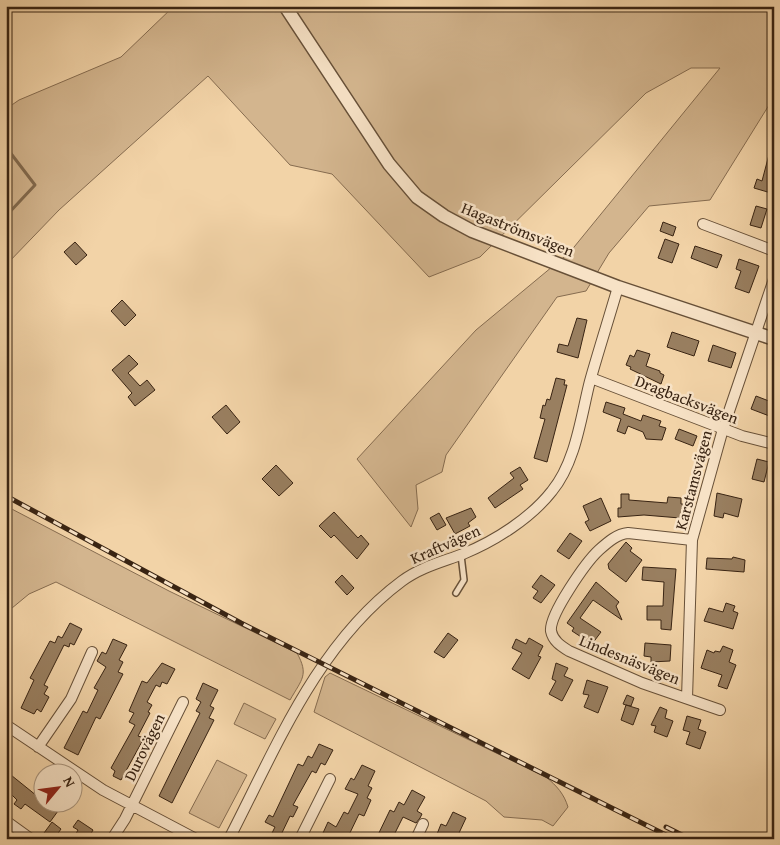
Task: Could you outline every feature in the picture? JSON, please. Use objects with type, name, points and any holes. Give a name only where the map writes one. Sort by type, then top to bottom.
[{"type":"street","name":"Hagaströmsvägen","points":[[285,6],[389,164],[417,197],[444,216],[472,230],[618,287],[774,338]]},
{"type":"street","points":[[702,224],[774,252]]},
{"type":"street","name":"Karstamsvägen","points":[[687,698],[692,540],[723,428],[774,279]]},
{"type":"street","name":"Kraftvägen","points":[[229,839],[292,717],[341,638],[354,623],[401,582],[432,563],[461,554],[512,526],[553,491],[571,455],[618,287]]},
{"type":"street","name":"Dragbacksvägen","points":[[591,378],[723,428],[774,444]]},
{"type":"street","name":"Lindesnäsvägen","points":[[692,540],[628,533],[618,535],[598,551],[559,604],[553,618],[551,630],[559,644],[569,651],[642,683],[720,710]]},
{"type":"street","points":[[38,747],[71,699],[92,652]]},
{"type":"street","name":"Durovägen","points":[[131,806],[183,702]]},
{"type":"street","name":"Durovägen","points":[[6,725],[82,778],[131,806],[196,839]]},
{"type":"street","points":[[300,839],[330,779]]},
{"type":"street","points":[[112,839],[131,806]]},
{"type":"street","points":[[6,821],[31,839]]},
{"type":"street","points":[[416,839],[423,824]]},
{"type":"lane","points":[[456,593],[464,580],[461,554]]},
{"type":"shaded area","points":[[174,6],[774,6],[774,97],[710,200],[649,206],[609,253],[586,291],[557,297],[446,455],[442,472],[416,485],[418,509],[411,527],[357,459],[476,330],[570,252],[720,68],[691,68],[646,93],[480,257],[429,277],[332,174],[290,165],[208,76],[59,210],[6,265],[6,109],[19,100],[121,57]]},
{"type":"shaded area","points":[[6,506],[169,591],[297,653],[301,660],[303,672],[301,682],[290,700],[56,582],[29,594],[6,613]]},
{"type":"shaded area","points":[[330,673],[546,777],[560,791],[568,807],[553,826],[542,820],[504,817],[486,801],[314,712],[325,677]]},
{"type":"shaded area","points":[[244,703],[276,719],[265,739],[234,724]]},
{"type":"shaded area","points":[[217,760],[247,775],[219,828],[189,813]]},
{"type":"building","points":[[771,147],[774,148],[774,184],[771,193],[754,188],[757,179],[762,181]]},
{"type":"building","points":[[756,206],[767,209],[761,228],[750,225]]},
{"type":"building","points":[[663,222],[676,227],[673,236],[660,231]]},
{"type":"building","points":[[665,239],[679,244],[672,263],[658,258]]},
{"type":"building","points":[[75,242],[87,255],[76,265],[64,252]]},
{"type":"building","points":[[695,246],[722,255],[717,268],[691,258]]},
{"type":"building","points":[[739,259],[759,266],[749,293],[735,288],[741,271],[736,269]]},
{"type":"building","points":[[122,300],[136,315],[125,326],[111,311]]},
{"type":"building","points":[[577,318],[587,320],[578,358],[557,352],[559,344],[568,346]]},
{"type":"building","points":[[672,332],[699,341],[694,356],[667,347]]},
{"type":"building","points":[[713,345],[736,353],[731,368],[708,361]]},
{"type":"building","points":[[637,350],[650,354],[646,366],[660,371],[664,375],[661,384],[630,369],[631,367],[626,365],[630,355],[634,357]]},
{"type":"building","points":[[129,355],[138,364],[128,373],[140,386],[147,380],[155,390],[135,406],[128,397],[132,393],[112,370]]},
{"type":"building","points":[[556,378],[565,380],[564,385],[567,385],[547,462],[534,458],[545,419],[540,418],[543,405],[545,406],[547,399],[550,400]]},
{"type":"building","points":[[756,396],[774,403],[772,417],[751,409]]},
{"type":"building","points":[[606,402],[625,408],[623,414],[641,421],[643,415],[661,421],[659,426],[666,428],[662,440],[646,439],[643,432],[628,426],[625,434],[617,431],[621,419],[603,412]]},
{"type":"building","points":[[226,405],[240,422],[227,434],[212,417]]},
{"type":"building","points":[[679,429],[697,436],[693,446],[675,439]]},
{"type":"building","points":[[757,459],[769,462],[764,482],[752,479]]},
{"type":"building","points":[[276,465],[293,483],[279,496],[262,479]]},
{"type":"building","points":[[520,467],[528,480],[520,485],[523,489],[495,508],[488,498],[514,478],[510,473]]},
{"type":"building","points":[[717,493],[742,499],[738,517],[724,513],[723,518],[714,516]]},
{"type":"building","points":[[621,494],[629,494],[629,500],[667,503],[668,497],[681,498],[681,504],[685,504],[684,515],[680,515],[680,518],[644,515],[618,517],[618,508],[621,508]]},
{"type":"building","points":[[601,498],[611,521],[590,531],[585,522],[589,520],[583,506]]},
{"type":"building","points":[[471,508],[476,517],[468,523],[470,526],[455,534],[446,518]]},
{"type":"building","points":[[334,512],[358,538],[361,535],[369,544],[357,559],[334,535],[331,538],[319,526]]},
{"type":"building","points":[[439,513],[446,525],[437,530],[430,518]]},
{"type":"building","points":[[570,533],[582,541],[569,559],[557,551]]},
{"type":"building","points":[[626,542],[632,548],[630,551],[642,560],[626,582],[609,569],[608,564]]},
{"type":"building","points":[[733,557],[745,560],[744,572],[706,569],[707,558],[732,559]]},
{"type":"building","points":[[643,567],[676,569],[671,630],[661,629],[661,620],[647,620],[647,606],[663,606],[664,582],[642,580]]},
{"type":"building","points":[[342,575],[354,588],[347,595],[335,582]]},
{"type":"building","points":[[541,575],[555,585],[541,603],[533,598],[538,591],[532,587]]},
{"type":"building","points":[[596,582],[619,602],[616,606],[622,620],[593,600],[580,618],[601,632],[592,644],[572,631],[574,628],[567,623]]},
{"type":"building","points":[[726,603],[735,606],[733,611],[738,613],[733,629],[704,621],[709,608],[723,612]]},
{"type":"building","points":[[70,623],[82,629],[74,645],[70,643],[69,647],[64,645],[44,685],[48,687],[44,694],[49,697],[41,712],[37,709],[34,714],[21,708],[34,680],[30,678],[50,641],[55,643],[58,636],[62,638]]},
{"type":"building","points":[[448,633],[458,640],[444,658],[434,652]]},
{"type":"building","points":[[529,638],[543,646],[538,656],[541,657],[529,679],[512,669],[522,653],[512,648],[516,639],[526,644]]},
{"type":"building","points":[[113,639],[127,645],[119,660],[123,662],[118,672],[123,674],[100,719],[96,717],[78,755],[64,748],[83,711],[87,713],[98,690],[94,688],[106,667],[97,661],[102,652],[106,654]]},
{"type":"building","points":[[645,643],[671,645],[670,661],[651,662],[651,657],[644,656]]},
{"type":"building","points":[[723,646],[733,650],[729,662],[736,665],[727,689],[718,686],[722,675],[701,668],[707,650],[714,653],[715,651],[720,652]]},
{"type":"building","points":[[162,663],[175,669],[167,684],[162,682],[160,687],[156,685],[147,702],[152,705],[148,712],[150,713],[138,736],[144,738],[121,780],[113,776],[115,771],[111,768],[135,725],[129,722],[134,713],[129,711],[142,681],[147,683]]},
{"type":"building","points":[[556,663],[568,668],[564,676],[573,680],[562,701],[549,694],[556,681],[552,679]]},
{"type":"building","points":[[587,680],[608,687],[598,713],[584,707],[589,695],[583,694]]},
{"type":"building","points":[[203,683],[218,690],[210,706],[214,708],[209,718],[214,720],[172,803],[159,796],[200,713],[196,711],[201,702],[196,699]]},
{"type":"building","points":[[627,695],[634,698],[631,706],[623,704]]},
{"type":"building","points":[[626,705],[639,709],[633,725],[621,720]]},
{"type":"building","points":[[660,707],[667,710],[665,718],[673,721],[667,737],[654,732],[656,726],[651,725]]},
{"type":"building","points":[[687,716],[701,720],[698,729],[706,732],[700,749],[686,744],[690,732],[683,730]]},
{"type":"building","points":[[319,744],[333,750],[325,765],[321,763],[316,773],[312,771],[293,805],[298,807],[293,817],[290,816],[279,839],[269,839],[275,827],[265,822],[269,815],[273,817],[298,764],[303,766],[308,756],[312,758]]},
{"type":"building","points":[[362,765],[375,771],[368,786],[372,788],[367,798],[371,800],[364,816],[359,814],[347,839],[325,839],[327,835],[323,833],[328,822],[336,827],[344,812],[348,814],[358,794],[345,789],[351,778],[354,780]]},
{"type":"building","points":[[6,771],[32,792],[32,809],[25,804],[21,809],[14,804],[17,800],[6,789]]},
{"type":"building","points":[[412,790],[425,797],[417,811],[422,814],[420,818],[416,823],[403,817],[392,839],[376,839],[390,810],[394,812],[399,802],[404,805]]},
{"type":"building","points":[[36,812],[57,812],[50,822]]},
{"type":"building","points":[[453,812],[466,818],[459,833],[470,839],[446,839],[437,834],[441,824],[446,826]]},
{"type":"building","points":[[78,820],[93,830],[88,839],[73,839],[78,830],[73,827]]},
{"type":"building","points":[[52,822],[61,829],[54,839],[44,833]]},
{"type":"waterway","points":[[6,147],[35,185],[6,216]]},
{"type":"railway","points":[[6,496],[241,623],[674,839]]},
{"type":"railway","points":[[666,827],[690,839]]}]
